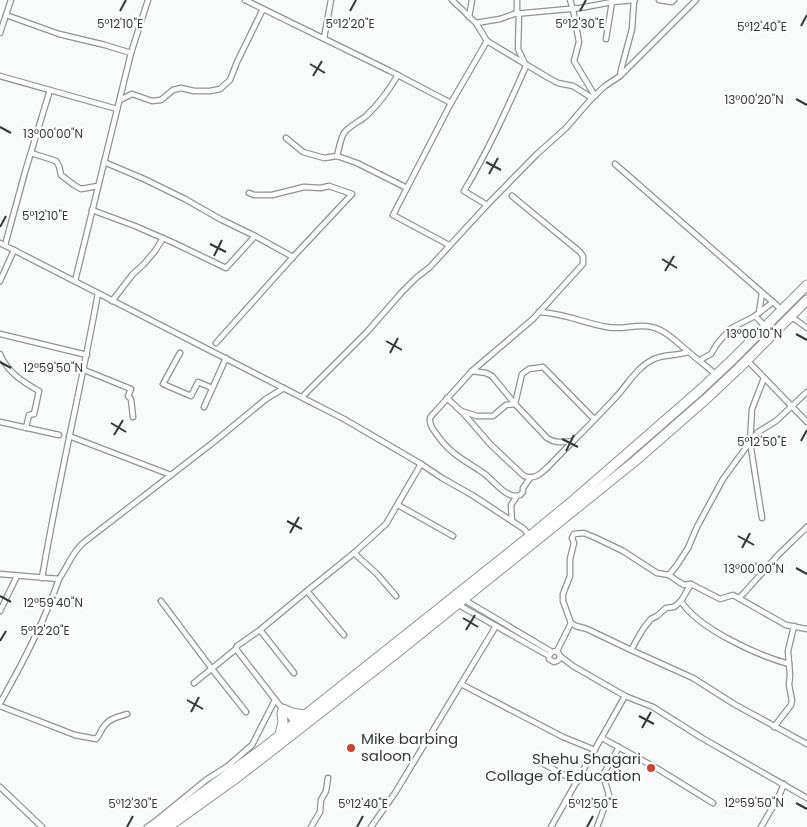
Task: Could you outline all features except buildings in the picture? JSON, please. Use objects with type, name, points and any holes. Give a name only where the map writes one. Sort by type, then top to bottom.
[{"type":"highway","points":[[156,827],[235,770],[280,734],[296,727],[304,715],[530,536],[667,420],[765,328],[807,285]]},
{"type":"highway","points":[[168,827],[239,776],[296,727],[460,602],[654,444],[700,405],[807,300]]},
{"type":"highway","points":[[765,328],[771,336]]},
{"type":"highway","points":[[279,706],[292,713],[304,715]]},
{"type":"highway","points":[[279,706],[283,722],[280,734]]},
{"type":"street","points":[[0,33],[11,0]]},
{"type":"street","points":[[75,281],[131,53],[148,0]]},
{"type":"street","points":[[245,0],[451,102]]},
{"type":"street","points":[[324,38],[331,0]]},
{"type":"street","points":[[452,0],[476,23],[487,41],[558,83],[573,86],[594,97]]},
{"type":"street","points":[[469,16],[472,0]]},
{"type":"street","points":[[487,205],[464,191],[500,125],[526,66],[518,49],[518,0]]},
{"type":"street","points":[[570,0],[574,9],[579,42],[574,61],[594,97]]},
{"type":"street","points":[[476,23],[518,14],[574,9],[634,0],[632,29],[620,76]]},
{"type":"street","points":[[659,0],[672,2],[674,0]]},
{"type":"street","points":[[302,397],[367,332],[402,292],[430,267],[537,154],[566,128],[605,86],[620,76],[696,0]]},
{"type":"street","points":[[606,39],[612,2]]},
{"type":"street","points":[[120,100],[132,94],[152,101],[161,100],[173,90],[181,88],[194,91],[220,89],[230,80],[263,9]]},
{"type":"street","points":[[6,16],[59,34],[131,53]]},
{"type":"street","points":[[449,245],[393,215],[451,102],[487,41]]},
{"type":"street","points":[[336,156],[344,134],[378,104],[398,75]]},
{"type":"street","points":[[0,76],[117,110]]},
{"type":"street","points":[[50,90],[3,244],[344,419],[472,495],[524,529],[530,536]]},
{"type":"street","points":[[286,138],[303,152],[324,158],[336,156],[358,163],[406,188]]},
{"type":"street","points":[[31,153],[56,161],[61,175],[74,185],[81,188],[98,186]]},
{"type":"street","points":[[104,162],[185,199],[293,257]]},
{"type":"street","points":[[614,164],[782,310]]},
{"type":"street","points":[[216,343],[352,194],[329,186],[321,188],[304,187],[272,195],[254,195],[249,193]]},
{"type":"street","points":[[512,196],[580,252],[583,256],[583,264],[529,322],[472,371],[431,417],[430,421],[432,428],[439,438],[454,454],[483,473],[507,493],[517,496]]},
{"type":"street","points":[[92,210],[163,238],[226,268],[256,236]]},
{"type":"street","points":[[112,301],[133,274],[155,251],[163,238]]},
{"type":"street","points":[[0,281],[14,250]]},
{"type":"street","points":[[42,578],[53,512],[87,356],[98,293]]},
{"type":"street","points":[[762,293],[757,315],[765,328]]},
{"type":"street","points":[[700,360],[711,354],[717,344],[730,330],[757,315],[773,302]]},
{"type":"street","points":[[539,312],[566,316],[606,327],[644,326],[655,328],[666,333],[716,375]]},
{"type":"street","points":[[790,317],[807,328]]},
{"type":"street","points":[[0,334],[87,356]]},
{"type":"street","points":[[180,352],[163,384],[191,396],[198,382],[212,388]]},
{"type":"street","points":[[447,398],[491,445],[524,476],[530,478],[537,477],[646,364],[661,357],[688,352]]},
{"type":"street","points":[[0,354],[12,372],[39,391],[34,414],[29,415],[26,428]]},
{"type":"street","points":[[204,407],[226,358]]},
{"type":"street","points":[[747,360],[807,422]]},
{"type":"street","points":[[515,404],[522,374],[529,370],[543,367],[594,419]]},
{"type":"street","points":[[84,370],[131,389],[128,396],[131,399],[133,417]]},
{"type":"street","points":[[472,371],[489,374],[552,442],[572,441]]},
{"type":"street","points":[[762,518],[750,442],[752,409],[764,378]]},
{"type":"street","points":[[127,714],[108,722],[96,739],[75,734],[0,705],[20,670],[60,579],[77,549],[97,531],[152,491],[266,399],[284,388]]},
{"type":"street","points":[[669,575],[678,565],[688,548],[723,479],[750,442],[758,432],[776,421],[807,392]]},
{"type":"street","points":[[460,411],[477,416],[493,416],[506,405],[515,404]]},
{"type":"street","points":[[0,422],[59,435]]},
{"type":"street","points":[[69,436],[171,475]]},
{"type":"street","points":[[194,683],[236,650],[237,646],[260,630],[354,553],[386,524],[421,464]]},
{"type":"street","points":[[512,521],[511,505],[517,496],[523,492],[523,488],[530,478]]},
{"type":"street","points":[[398,505],[453,536]]},
{"type":"street","points":[[739,598],[779,554],[807,528]]},
{"type":"street","points":[[807,629],[786,625],[733,595],[720,599],[690,584],[684,585],[669,575],[657,573],[623,551],[584,532],[574,534],[572,538],[574,543],[570,559],[570,576],[563,594],[563,601],[571,623],[693,678],[734,704],[807,744]]},
{"type":"street","points":[[354,553],[377,574],[396,596]]},
{"type":"street","points":[[0,574],[60,579]]},
{"type":"street","points":[[0,611],[17,576]]},
{"type":"street","points":[[631,650],[651,619],[666,608],[674,607],[681,601],[690,584]]},
{"type":"street","points":[[307,591],[344,635]]},
{"type":"street","points":[[161,601],[246,712]]},
{"type":"street","points":[[681,601],[699,621],[717,632],[757,653],[789,664]]},
{"type":"street","points":[[460,602],[496,626],[554,654],[560,658],[557,662]]},
{"type":"street","points":[[460,602],[625,696],[653,707],[702,738],[807,798]]},
{"type":"street","points":[[571,623],[552,661],[573,666]]},
{"type":"street","points":[[373,826],[496,626]]},
{"type":"street","points":[[774,727],[792,701],[789,685],[788,651],[794,626]]},
{"type":"street","points":[[260,630],[294,673]]},
{"type":"street","points":[[236,650],[296,727]]},
{"type":"street","points":[[461,684],[563,737],[595,750]]},
{"type":"street","points":[[551,827],[625,696]]},
{"type":"street","points":[[147,827],[252,746],[279,706]]},
{"type":"street","points":[[602,738],[658,769],[713,803]]},
{"type":"street","points":[[597,827],[608,795],[603,775],[619,747]]},
{"type":"street","points":[[542,763],[577,782]]},
{"type":"street","points":[[311,827],[320,812],[321,800],[326,791],[328,778]]},
{"type":"street","points":[[762,827],[784,784]]},
{"type":"street","points":[[0,787],[42,827]]},
{"type":"place","name":"Mike barbing saloon","points":[[351,748]]},
{"type":"place","name":"Shehu Shagari Collage of Education","points":[[651,768]]}]
